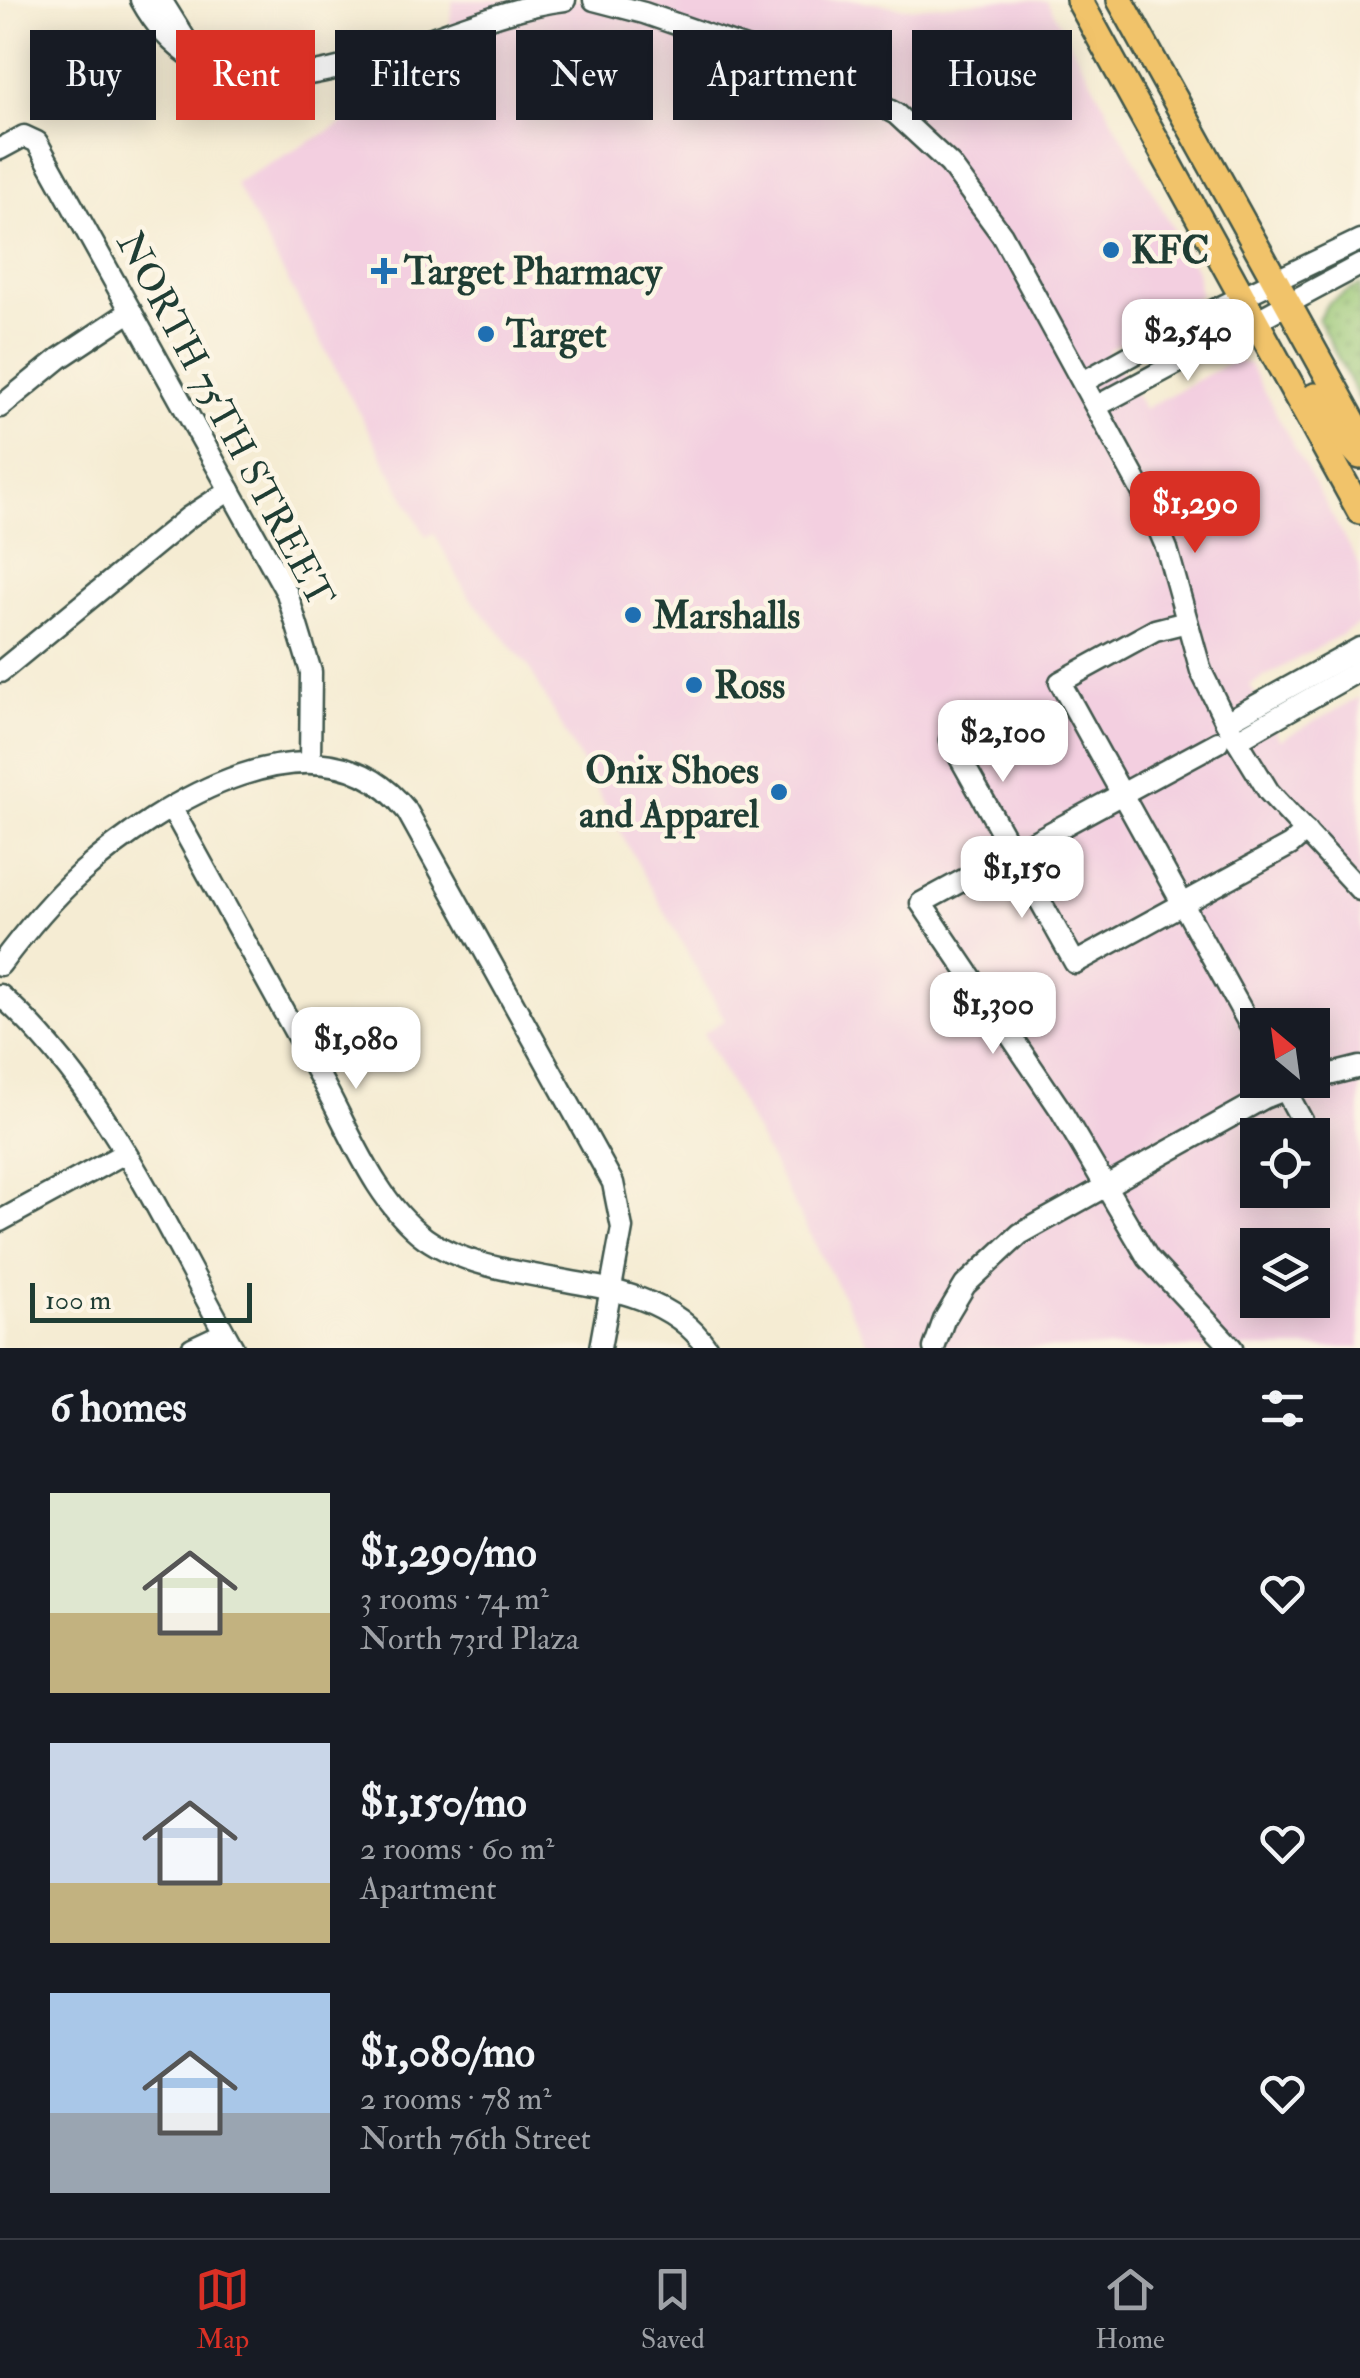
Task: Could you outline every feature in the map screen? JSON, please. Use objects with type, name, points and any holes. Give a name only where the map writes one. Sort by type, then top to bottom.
[{"type":"main road","points":[[1079,0],[1146,120],[1262,288],[1333,426],[1360,456]]},
{"type":"main road","points":[[1120,0],[1262,288],[1360,512]]},
{"type":"main road","points":[[1272,313],[1360,434]]},
{"type":"street","points":[[140,0],[166,40],[176,46]]},
{"type":"street","points":[[161,0],[181,30]]},
{"type":"street","points":[[315,72],[566,0]]},
{"type":"street","points":[[594,0],[644,13],[828,77],[876,101],[916,130],[950,164],[986,210],[1097,406],[1157,525],[1201,671],[1227,734],[1269,792],[1360,890]]},
{"type":"street","name":"NORTH 75TH STREET","points":[[0,149],[29,136],[37,142],[287,593],[301,630],[312,686],[310,761]]},
{"type":"street","points":[[1083,382],[1360,240]]},
{"type":"street","points":[[1097,406],[1360,266]]},
{"type":"street","points":[[0,407],[60,358],[131,311]]},
{"type":"street","points":[[0,672],[189,517],[230,490]]},
{"type":"street","points":[[1188,622],[1155,630],[1060,682],[1240,1008]]},
{"type":"street","points":[[1227,734],[1360,648]]},
{"type":"street","points":[[1232,1348],[1148,1258],[1060,1109],[922,903],[1227,734],[1360,670]]},
{"type":"street","points":[[950,740],[1075,964],[1290,845],[1306,831]]},
{"type":"street","points":[[0,966],[80,874],[124,838],[172,809],[268,768],[330,762],[366,774],[407,810],[613,1183],[622,1228],[600,1348]]},
{"type":"street","points":[[172,809],[392,1204],[423,1236],[468,1262],[645,1300],[674,1314],[707,1348]]},
{"type":"street","points":[[0,996],[62,1058],[125,1153],[229,1340],[192,1348]]},
{"type":"street","points":[[1330,1075],[1360,1067]]},
{"type":"street","points":[[934,1348],[950,1307],[976,1272],[1004,1246],[1258,1098]]},
{"type":"street","points":[[0,1221],[125,1153]]},
{"type":"shaded area","points":[[453,0],[855,0],[907,8],[996,0],[1047,1],[1063,30],[912,30],[912,120],[1072,120],[1072,46],[1196,270],[1200,295],[1108,350],[1144,409],[1234,360],[1249,364],[1360,567],[1360,624],[1250,685],[1280,740],[1360,697],[1360,1348],[870,1348],[703,1033],[725,1020],[528,666],[467,594],[434,533],[426,537],[235,183],[349,120],[496,120],[496,30],[449,30]]},
{"type":"green space","points":[[1360,285],[1360,401],[1318,319],[1328,303]]},
{"type":"place","name":"KFC","points":[[1111,250]]},
{"type":"place","name":"Target Pharmacy","points":[[384,271]]},
{"type":"place","name":"Target","points":[[486,334]]},
{"type":"place","name":"Marshalls","points":[[633,615]]},
{"type":"place","name":"Ross","points":[[694,685]]},
{"type":"place","name":"Onix Shoes and Apparel","points":[[779,792]]}]
